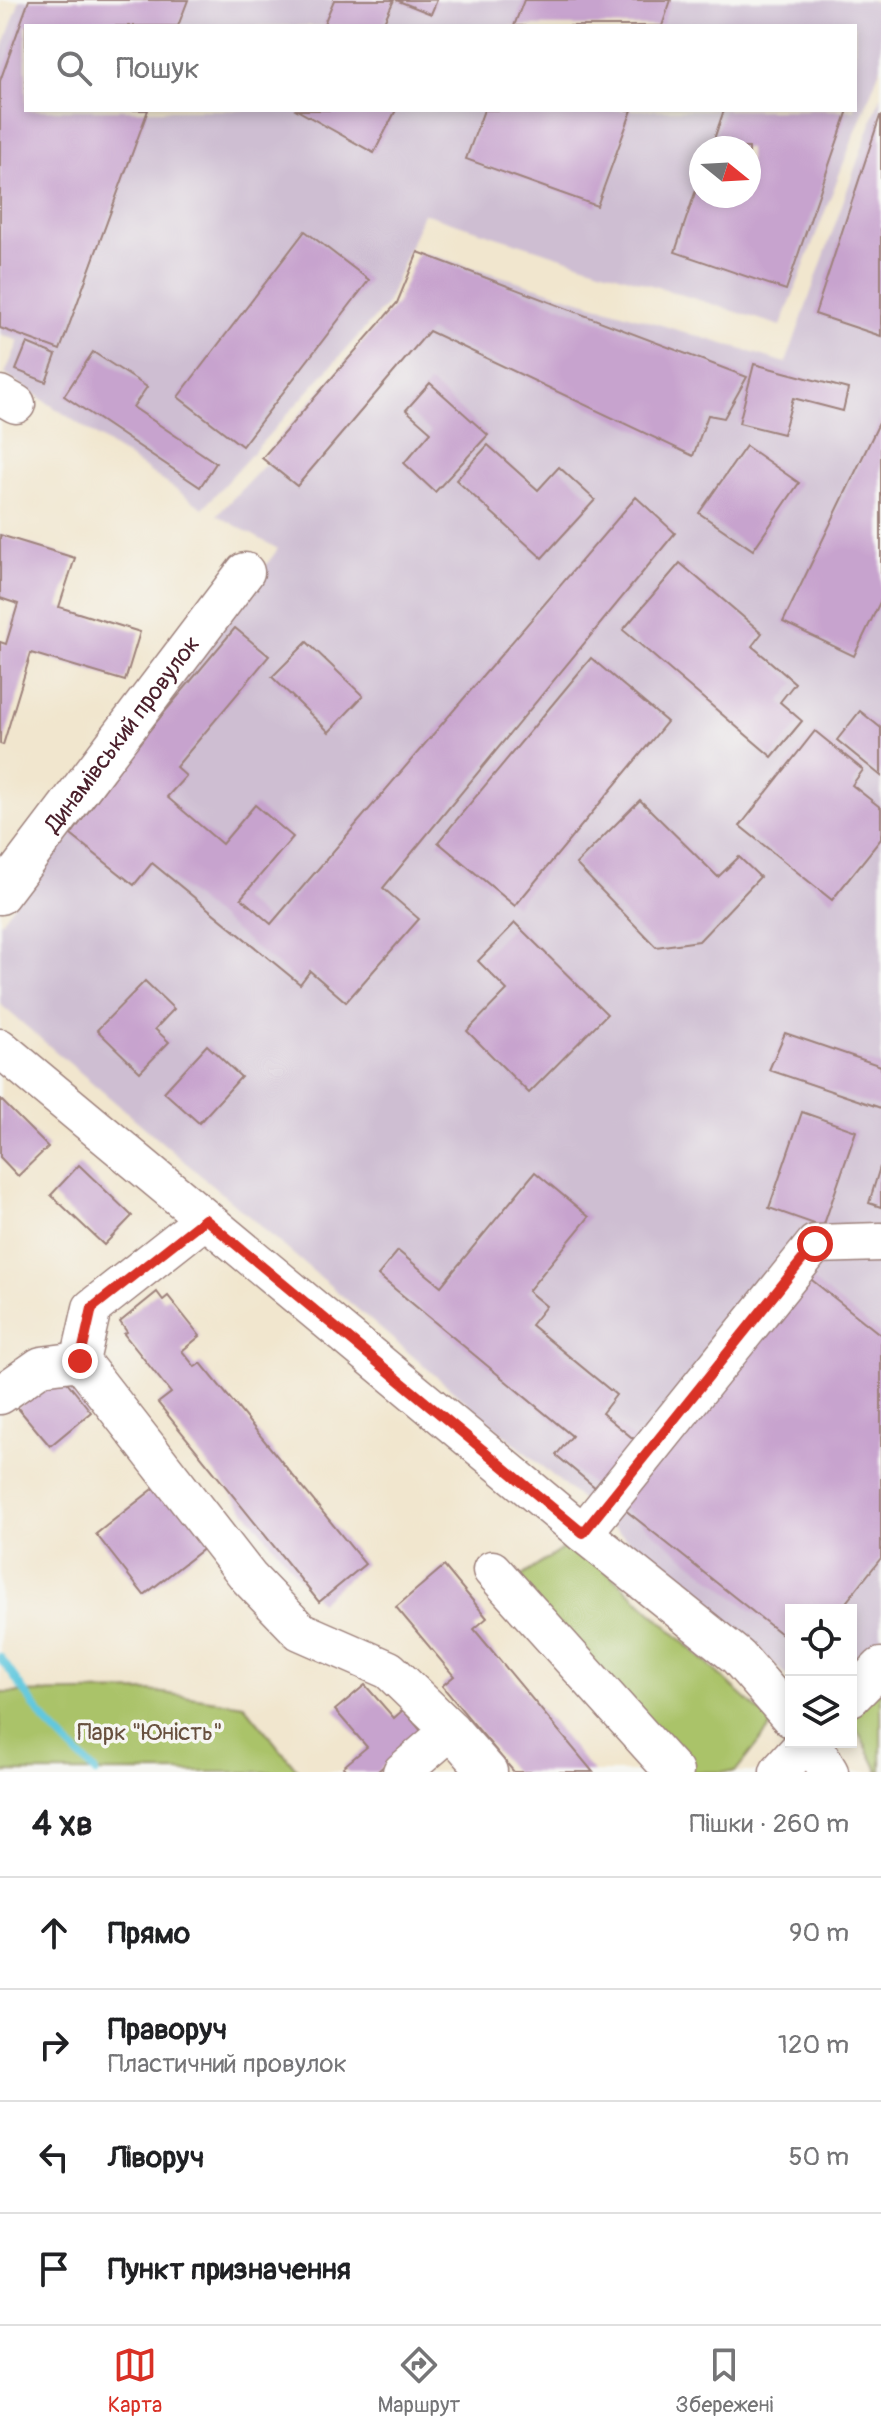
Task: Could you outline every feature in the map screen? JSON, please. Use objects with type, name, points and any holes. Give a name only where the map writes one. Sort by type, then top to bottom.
[{"type":"street","name":"Динамівський провулок","points":[[0,895],[245,572]]},
{"type":"street","points":[[0,1048],[583,1533],[738,1657],[785,1711]]},
{"type":"street","points":[[80,1361],[92,1308],[205,1219]]},
{"type":"street","points":[[583,1533],[815,1244],[881,1242]]},
{"type":"street","points":[[0,1395],[41,1366],[80,1361]]},
{"type":"street","points":[[80,1361],[249,1578],[300,1631],[389,1670],[451,1730],[488,1772]]},
{"type":"street","points":[[492,1570],[674,1772]]},
{"type":"street","points":[[857,1691],[881,1667]]},
{"type":"street","points":[[402,1772],[451,1730]]},
{"type":"street","points":[[779,1772],[803,1748]]},
{"type":"street","points":[[813,1748],[829,1772]]},
{"type":"shaded area","points":[[20,0],[870,0],[881,4],[881,66],[781,326],[423,213],[386,305],[203,508],[5,374],[19,341],[0,334],[0,56]]},
{"type":"shaded area","points":[[881,95],[881,1638],[857,1660],[857,1604],[785,1604],[785,1674],[0,1004],[0,923],[278,549],[217,515],[336,390],[408,298],[425,253],[786,363]]},
{"type":"green space","points":[[574,1541],[773,1724],[735,1772],[684,1772],[516,1580]]},
{"type":"green space","points":[[881,1688],[881,1772],[857,1729],[857,1711]]},
{"type":"green space","name":"Парк \"Юність\"","points":[[150,1691],[244,1705],[299,1772],[0,1772],[0,1693]]},
{"type":"building","points":[[29,0],[188,0],[179,24],[24,24],[24,112],[147,112],[60,350],[0,328],[0,81]]},
{"type":"building","points":[[334,0],[394,0],[383,24],[324,24]]},
{"type":"building","points":[[396,0],[437,0],[431,14]]},
{"type":"building","points":[[524,0],[671,0],[663,24],[515,24]]},
{"type":"building","points":[[301,112],[395,112],[374,153]]},
{"type":"building","points":[[483,112],[631,112],[597,206],[466,159]]},
{"type":"building","points":[[723,112],[847,112],[786,290],[675,252],[690,208],[761,208],[761,136],[715,136]]},
{"type":"building","points":[[881,116],[881,336],[815,314]]},
{"type":"building","points":[[305,231],[369,280],[242,446],[178,397]]},
{"type":"building","points":[[418,252],[747,377],[724,418],[708,415],[693,456],[429,331],[297,486],[262,458],[397,303]]},
{"type":"building","points":[[27,343],[56,355],[46,382],[16,370]]},
{"type":"building","points":[[93,352],[147,387],[133,407],[216,463],[200,487],[64,396]]},
{"type":"building","points":[[754,364],[848,389],[843,411],[793,398],[783,434],[739,423]]},
{"type":"building","points":[[430,383],[488,435],[435,492],[404,463],[431,432],[406,410]]},
{"type":"building","points":[[881,419],[881,600],[854,656],[783,622]]},
{"type":"building","points":[[488,445],[538,490],[559,467],[595,500],[542,558],[456,480]]},
{"type":"building","points":[[746,446],[799,483],[753,550],[699,513]]},
{"type":"building","points":[[636,497],[675,533],[383,888],[419,919],[346,1002],[310,971],[300,984],[152,863],[134,885],[71,835],[142,739],[235,628],[269,656],[176,767],[186,776],[167,797],[222,844],[255,805],[293,837],[241,898],[271,924]]},
{"type":"building","points":[[0,535],[75,558],[59,607],[140,632],[125,681],[31,653],[3,745],[0,744],[0,642],[6,644],[18,604],[0,598]]},
{"type":"building","points":[[680,563],[762,633],[752,646],[795,683],[780,702],[802,721],[772,757],[623,630]]},
{"type":"building","points":[[307,642],[363,696],[329,732],[272,677]]},
{"type":"building","points":[[591,658],[667,722],[515,906],[438,842]]},
{"type":"building","points":[[860,711],[881,728],[881,776],[837,740]]},
{"type":"building","points":[[815,731],[863,770],[852,785],[881,808],[881,839],[832,900],[740,826]]},
{"type":"building","points":[[640,800],[718,877],[739,857],[760,877],[699,941],[656,947],[576,864]]},
{"type":"building","points":[[515,923],[607,1014],[529,1093],[467,1031],[507,990],[478,961]]},
{"type":"building","points":[[145,981],[174,1009],[155,1029],[169,1042],[140,1072],[97,1030]]},
{"type":"building","points":[[785,1033],[881,1066],[881,1108],[769,1070]]},
{"type":"building","points":[[207,1045],[241,1077],[199,1123],[164,1092]]},
{"type":"building","points":[[0,1099],[48,1147],[18,1176],[0,1157]]},
{"type":"building","points":[[802,1112],[856,1131],[823,1227],[769,1208]]},
{"type":"building","points":[[79,1165],[132,1216],[104,1245],[51,1195]]},
{"type":"building","points":[[881,1167],[881,1207],[869,1203]]},
{"type":"building","points":[[535,1172],[589,1217],[528,1291],[546,1306],[531,1325],[616,1395],[602,1413],[642,1446],[602,1493],[556,1455],[572,1436],[378,1275],[398,1251],[441,1286]]},
{"type":"building","points":[[803,1273],[881,1335],[881,1558],[845,1604],[785,1604],[785,1637],[619,1505]]},
{"type":"building","points":[[157,1292],[163,1300],[168,1296],[200,1336],[182,1351],[195,1367],[201,1363],[365,1564],[319,1602],[158,1403],[171,1393],[124,1334],[127,1332],[120,1322]]},
{"type":"building","points":[[59,1372],[91,1412],[50,1446],[17,1407]]},
{"type":"building","points":[[166,1479],[214,1540],[144,1595],[96,1534]]},
{"type":"building","points":[[444,1566],[487,1618],[474,1629],[593,1772],[514,1772],[442,1686],[454,1676],[396,1607]]},
{"type":"building","points":[[365,1685],[394,1718],[403,1710],[422,1732],[377,1772],[348,1772],[343,1767],[367,1747],[335,1710]]},
{"type":"waterway","points":[[0,1657],[45,1721],[95,1772]]},
{"type":"route","points":[[80,1361],[92,1308],[205,1219],[583,1533],[815,1244]]}]
